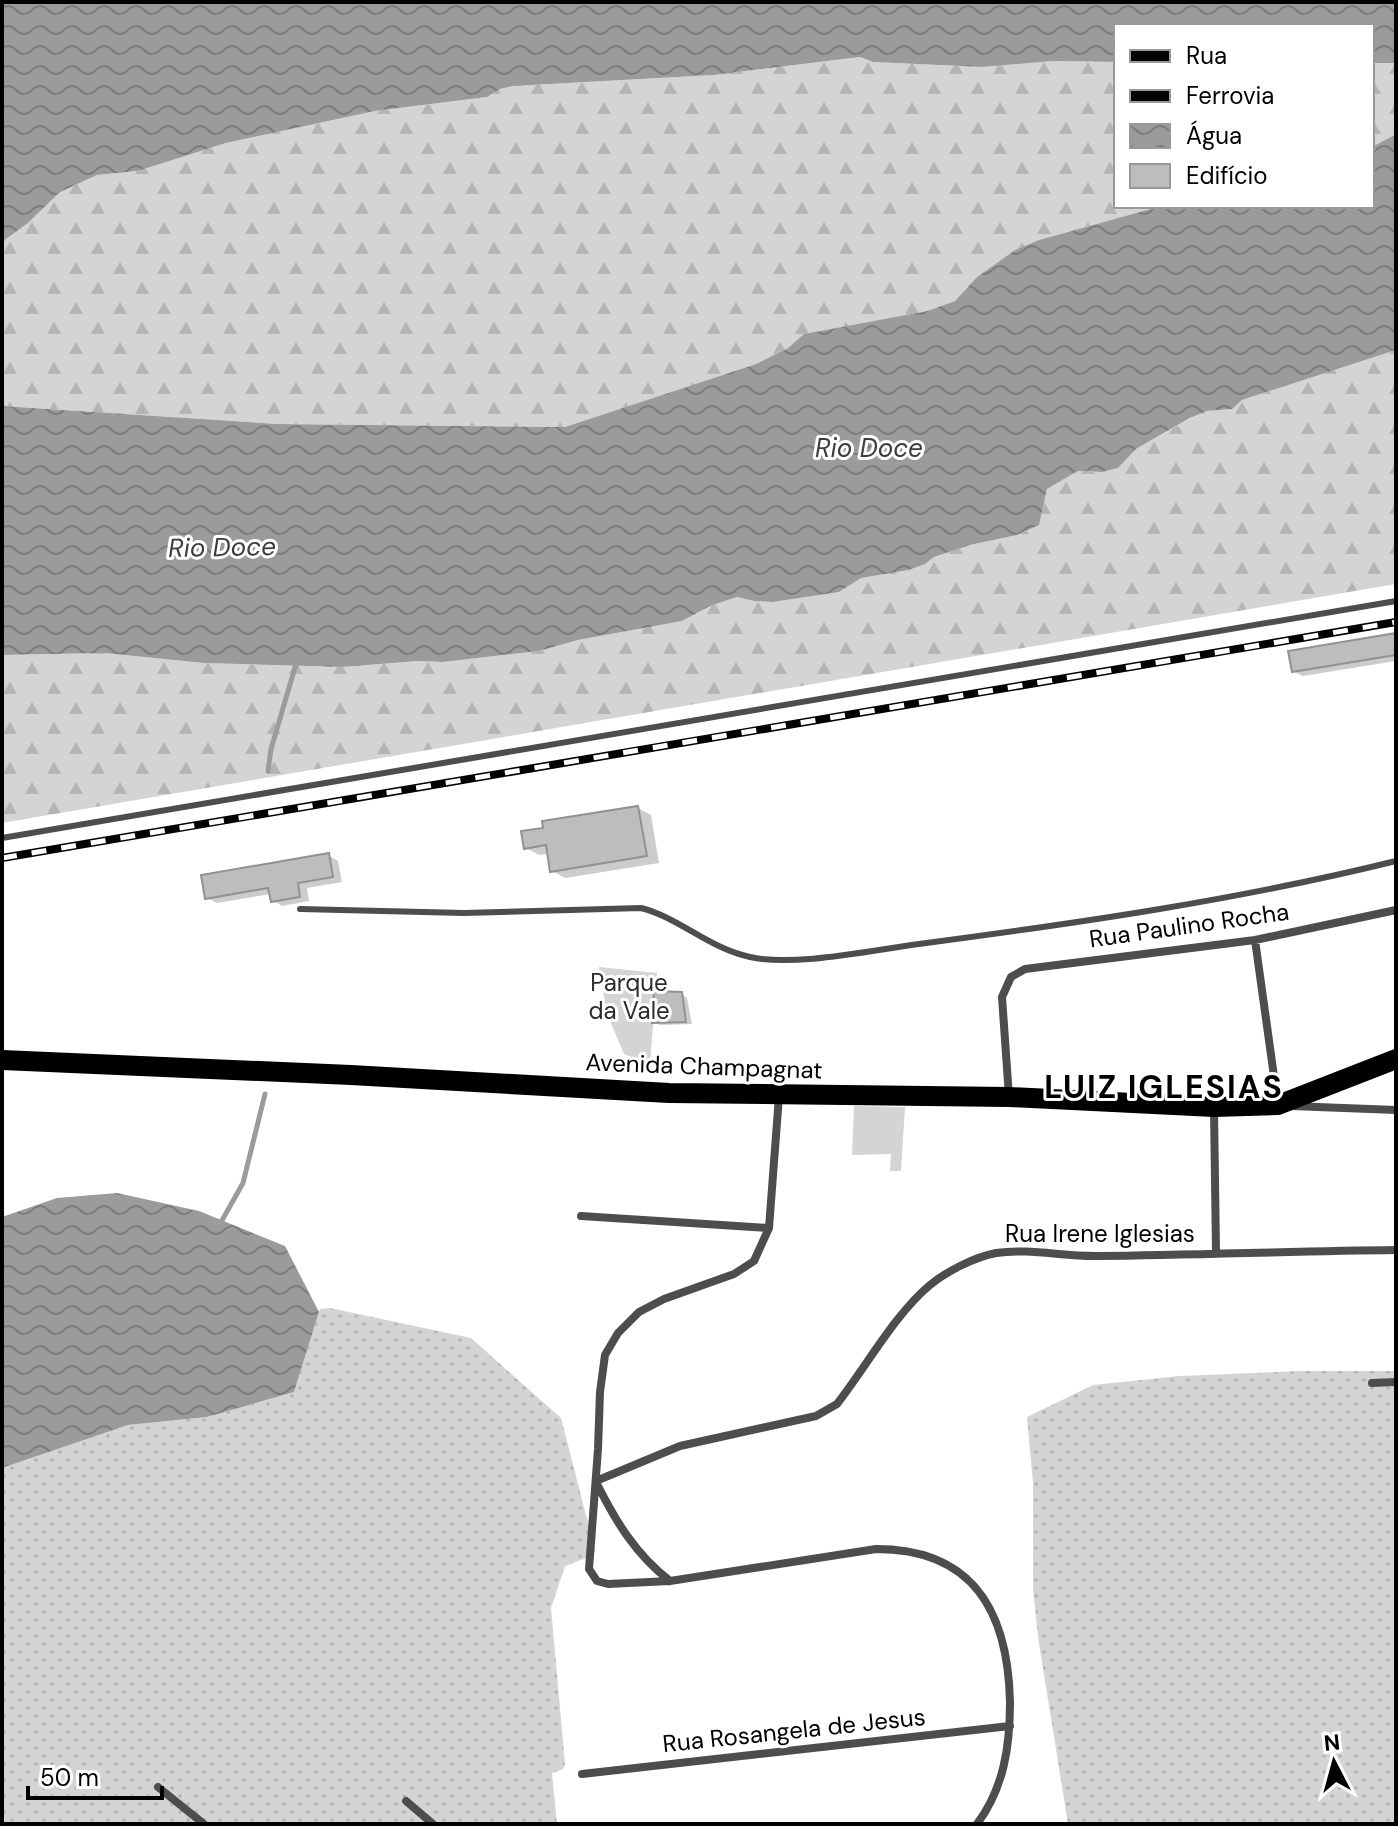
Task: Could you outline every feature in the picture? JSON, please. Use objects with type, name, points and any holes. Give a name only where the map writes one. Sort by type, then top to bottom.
[{"type":"main road","name":"Avenida Champagnat","points":[[2,1060],[779,1096],[1009,1097],[1214,1107],[1278,1105],[1396,1059]]},
{"type":"street","name":"Rua Paulino Rocha","points":[[1009,1097],[1002,997],[1011,977],[1025,969],[1255,940],[1396,910]]},
{"type":"street","points":[[1255,940],[1278,1105],[1396,1110]]},
{"type":"street","points":[[779,1096],[769,1228],[754,1261],[734,1274],[650,1305],[630,1320],[609,1344],[602,1367],[588,1562],[590,1574],[597,1581],[608,1584],[670,1581],[876,1549],[903,1549],[939,1560],[959,1572],[980,1593],[1003,1637],[1010,1676],[1007,1756],[1000,1780],[977,1824]]},
{"type":"street","points":[[1214,1107],[1216,1252]]},
{"type":"street","points":[[581,1216],[769,1228]]},
{"type":"street","name":"Rua Irene Iglesias","points":[[596,1481],[680,1446],[828,1411],[837,1404],[908,1308],[931,1284],[977,1258],[1009,1251],[1094,1257],[1396,1250]]},
{"type":"street","points":[[1372,1383],[1396,1382]]},
{"type":"street","points":[[596,1481],[614,1519],[641,1558],[670,1581]]},
{"type":"street","name":"Rua Rosangela de Jesus","points":[[582,1774],[1010,1726]]},
{"type":"street","points":[[158,1787],[204,1824]]},
{"type":"street","points":[[406,1801],[433,1824]]},
{"type":"lane","points":[[2,838],[1396,601]]},
{"type":"lane","points":[[300,909],[464,913],[641,908],[656,912],[720,948],[752,958],[804,959],[1092,921],[1215,901],[1396,861]]},
{"type":"green space","points":[[860,57],[873,62],[982,67],[1054,61],[1114,62],[1114,208],[1154,208],[1039,240],[1015,250],[977,277],[955,301],[927,311],[805,334],[788,348],[756,364],[565,427],[278,424],[2,406],[2,242],[28,223],[60,192],[97,175],[138,171],[226,143],[375,111],[487,97],[513,86],[714,75]]},
{"type":"green space","points":[[1374,63],[1396,63],[1396,134],[1374,146]]},
{"type":"green space","points":[[1396,350],[1396,584],[2,823],[2,655],[105,653],[203,663],[343,667],[443,662],[539,651],[578,640],[682,621],[710,606],[737,597],[773,602],[839,592],[861,578],[909,570],[934,557],[1017,535],[1039,525],[1047,489],[1078,471],[1102,472],[1118,468],[1136,449],[1207,411],[1232,409],[1242,400]]},
{"type":"green space","name":"Parque da Vale","points":[[599,967],[657,973],[650,1064],[624,1054],[607,1014]]},
{"type":"green space","points":[[854,1106],[905,1107],[901,1171],[890,1171],[891,1154],[852,1155]]},
{"type":"green space","points":[[330,1308],[471,1338],[561,1418],[595,1550],[594,1555],[565,1566],[551,1608],[565,1764],[563,1769],[552,1773],[557,1824],[2,1824],[2,1468],[128,1425],[207,1417],[294,1392],[320,1309]]},
{"type":"green space","points":[[1396,1371],[1396,1824],[1068,1824],[1033,1588],[1033,1483],[1027,1417],[1093,1385],[1180,1376]]},
{"type":"water","points":[[2,2],[1396,2],[1396,63],[1374,63],[1374,24],[1114,24],[1114,62],[1054,61],[982,67],[873,62],[860,57],[714,75],[513,86],[487,97],[375,111],[226,143],[138,171],[97,175],[60,192],[28,223],[2,242]]},
{"type":"water","name":"Rio Doce","points":[[1396,134],[1396,350],[1242,400],[1232,409],[1207,411],[1190,418],[1136,449],[1118,468],[1102,472],[1078,471],[1047,489],[1039,525],[1017,535],[970,545],[934,557],[909,570],[861,578],[839,592],[773,602],[737,597],[710,606],[682,621],[578,640],[539,651],[443,662],[343,667],[203,663],[105,653],[2,655],[2,406],[278,424],[565,427],[756,364],[788,348],[804,334],[927,311],[955,301],[977,277],[1015,250],[1039,240],[1154,208],[1374,208],[1374,146]]},
{"type":"water","points":[[117,1193],[199,1211],[285,1246],[319,1312],[294,1392],[207,1417],[128,1425],[2,1468],[2,1217],[57,1198]]},
{"type":"building","points":[[1396,633],[1396,655],[1292,672],[1288,651]]},
{"type":"building","points":[[638,806],[647,856],[550,872],[546,845],[524,849],[521,831],[543,828],[542,821]]},
{"type":"building","points":[[329,853],[333,877],[298,883],[300,897],[271,902],[268,888],[205,899],[201,875]]},
{"type":"building","points":[[654,991],[682,992],[686,1022],[652,1023]]},
{"type":"waterway","points":[[268,771],[271,749],[296,664]]},
{"type":"waterway","points":[[220,1224],[243,1183],[265,1094]]},
{"type":"railway","points":[[2,858],[1396,622]]},
{"type":"district","name":"LUIZ IGLESIAS","points":[[1164,1087]]}]
